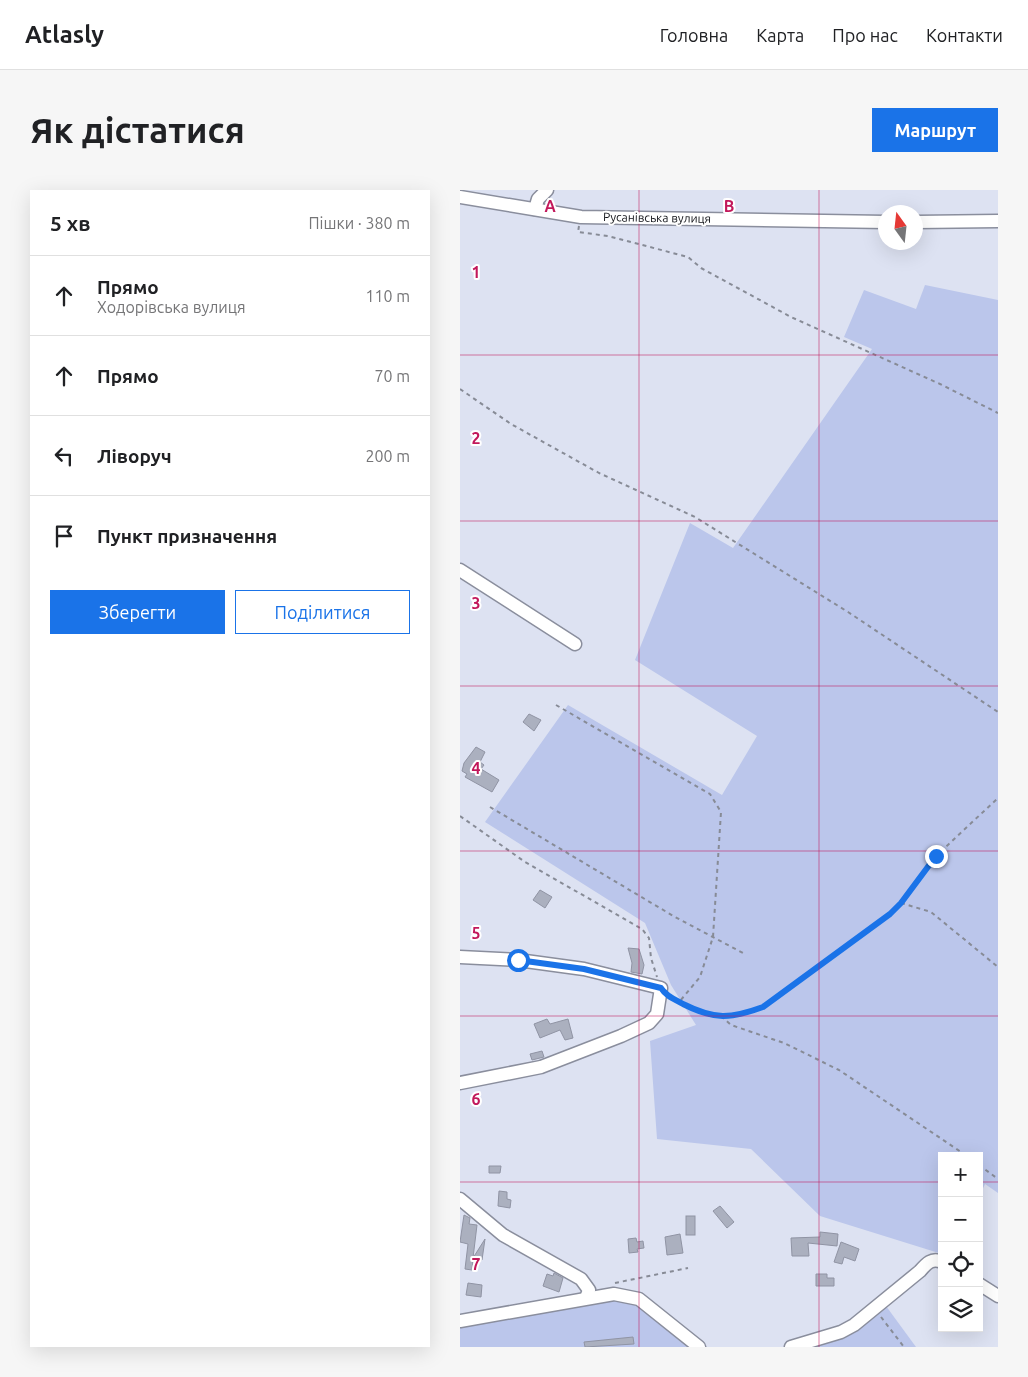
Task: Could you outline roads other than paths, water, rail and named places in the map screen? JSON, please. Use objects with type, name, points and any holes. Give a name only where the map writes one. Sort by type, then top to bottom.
[{"type":"street","points":[[535,209],[538,198],[547,190]]},
{"type":"street","name":"Русанівська вулиця","points":[[460,197],[580,217],[878,222]]},
{"type":"street","points":[[923,222],[998,221]]},
{"type":"street","points":[[460,570],[576,644]]},
{"type":"street","points":[[460,957],[518,960],[584,969],[661,988],[657,1014],[649,1023],[622,1036],[542,1067],[460,1083]]},
{"type":"street","points":[[460,1199],[502,1235],[581,1278],[589,1290],[586,1298]]},
{"type":"street","points":[[791,1347],[841,1332],[854,1325],[920,1271],[928,1262],[938,1260]]},
{"type":"street","points":[[983,1287],[998,1296]]},
{"type":"street","points":[[460,1321],[560,1305],[586,1298],[614,1294],[639,1299],[699,1347]]}]
